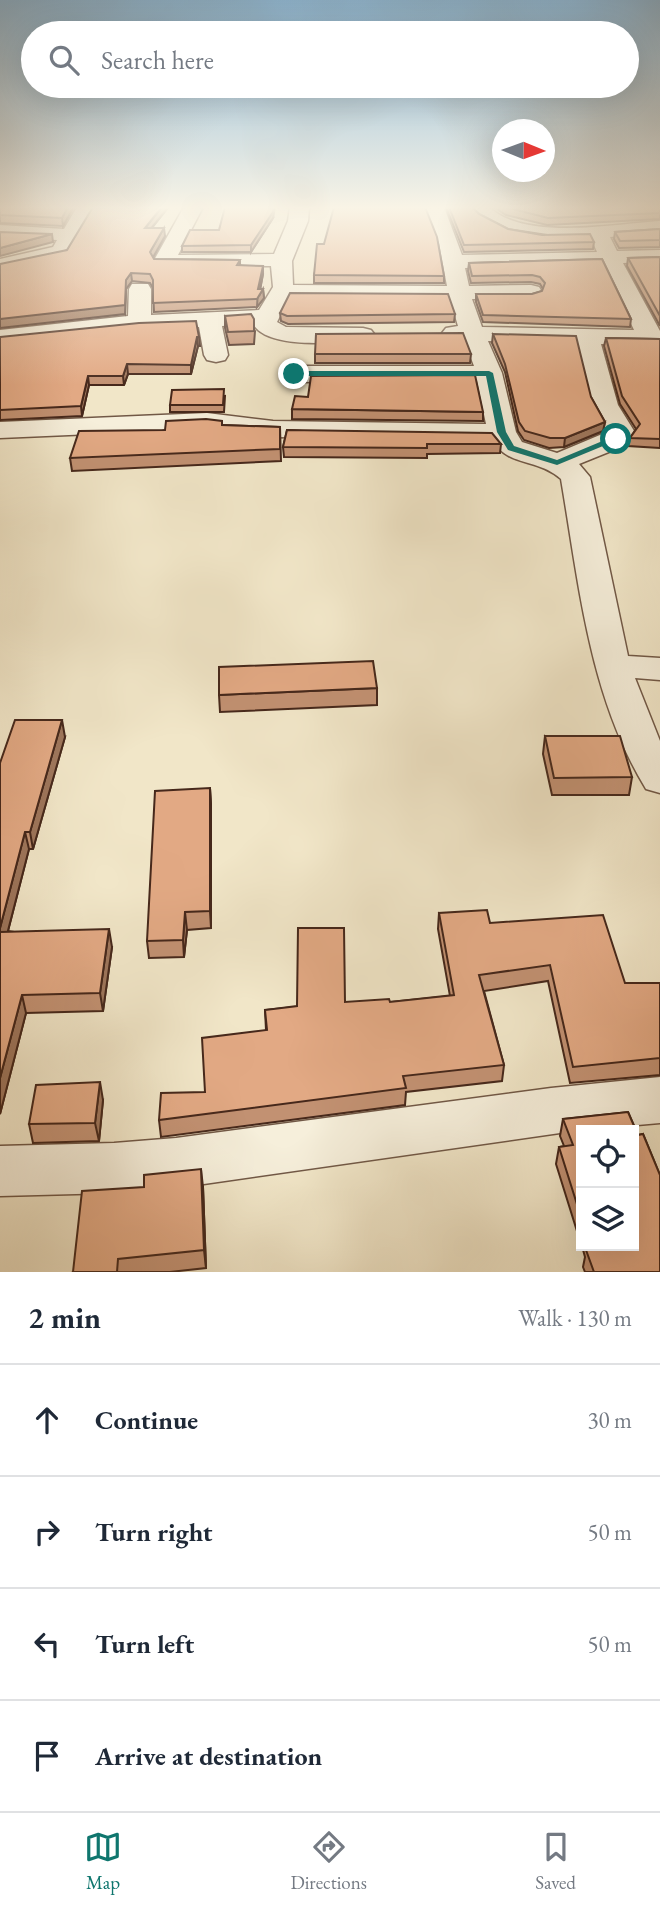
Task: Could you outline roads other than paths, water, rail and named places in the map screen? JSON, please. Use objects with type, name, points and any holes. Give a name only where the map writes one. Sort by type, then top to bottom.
[{"type":"street","points":[[283,266],[282,290],[266,317],[265,325],[282,334],[390,334]]},
{"type":"street","points":[[453,266],[472,332],[489,373],[502,432],[511,448],[570,470],[579,488],[612,666],[634,727],[660,779]]},
{"type":"street","points":[[613,266],[654,338]]},
{"type":"street","points":[[140,289],[140,322]]},
{"type":"street","points":[[282,290],[531,292]]},
{"type":"street","points":[[0,337],[92,316],[140,322],[266,317]]},
{"type":"street","points":[[209,318],[216,355]]},
{"type":"street","points":[[431,333],[654,338]]},
{"type":"street","points":[[557,463],[616,439],[622,434],[605,404],[587,335]]},
{"type":"street","points":[[294,374],[489,373]]},
{"type":"street","points":[[0,430],[207,421],[273,429],[502,432]]},
{"type":"street","points":[[612,666],[660,668]]},
{"type":"street","points":[[0,1171],[114,1168],[176,1163],[551,1111],[660,1100]]}]
